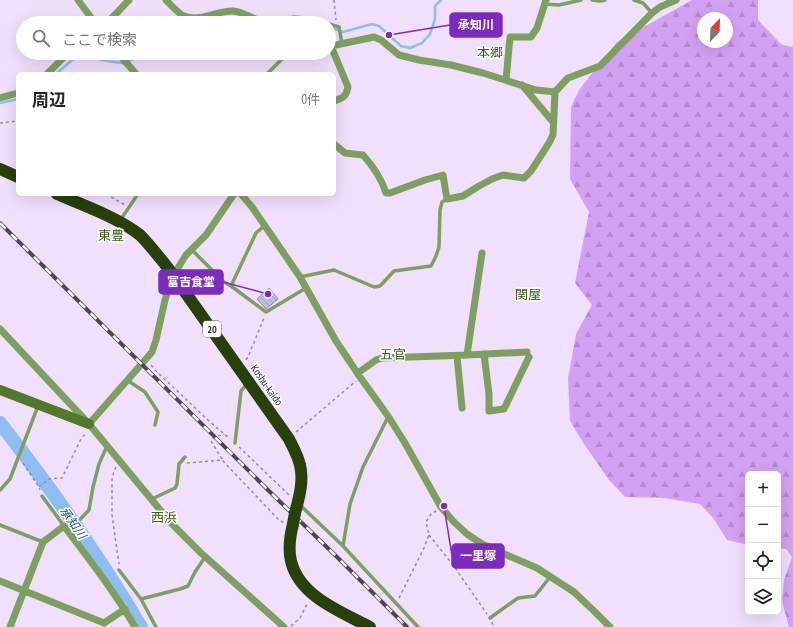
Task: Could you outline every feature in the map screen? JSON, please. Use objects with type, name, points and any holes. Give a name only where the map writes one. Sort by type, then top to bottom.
[{"type":"highway","points":[[0,169],[16,176]]},
{"type":"highway","name":"Koshu-kaido","points":[[61,196],[119,222],[145,240],[168,268],[239,367],[289,439],[296,453],[300,466],[301,482],[290,537],[291,561],[294,572],[300,581],[317,598],[336,610],[370,627]]},
{"type":"street","points":[[78,0],[90,16]]},
{"type":"street","points":[[115,16],[129,0]]},
{"type":"street","points":[[166,0],[184,16]]},
{"type":"street","points":[[336,146],[345,153],[363,155],[368,160],[384,186],[386,193],[390,193],[443,175],[447,199],[463,196],[492,179],[503,175],[524,178],[531,171],[553,135],[555,92],[568,78],[600,66],[652,13],[660,7],[676,0]]},
{"type":"street","points":[[506,80],[510,37],[531,37],[537,28],[545,2]]},
{"type":"street","points":[[212,16],[231,11],[247,16]]},
{"type":"street","points":[[336,46],[374,37],[381,40],[400,55],[452,65],[536,90],[555,92]]},
{"type":"street","points":[[48,72],[61,60]]},
{"type":"street","points":[[124,60],[134,72]]},
{"type":"street","points":[[336,60],[348,87],[344,97],[336,100]]},
{"type":"street","points":[[522,85],[553,122]]},
{"type":"street","points":[[0,98],[16,94]]},
{"type":"street","points":[[90,426],[152,352],[165,300],[173,276],[186,255],[206,235],[233,196]]},
{"type":"street","points":[[243,196],[252,207],[300,277],[336,341],[405,443],[440,507],[467,534],[482,544],[537,568],[574,592],[610,627]]},
{"type":"street","points":[[467,355],[482,253]]},
{"type":"street","points":[[0,329],[90,426],[171,523],[205,558],[284,627]]},
{"type":"street","points":[[359,375],[376,360],[382,358],[484,354],[528,354],[504,409],[489,411],[489,394],[484,354]]},
{"type":"street","points":[[457,356],[462,408]]},
{"type":"street","points":[[0,390],[90,426]]},
{"type":"street","points":[[10,627],[43,542],[64,526],[70,530],[106,581],[135,627]]},
{"type":"street","points":[[0,581],[104,623],[125,609]]},
{"type":"lane","points":[[545,2],[559,5],[581,0]]},
{"type":"lane","points":[[592,0],[605,0]]},
{"type":"lane","points":[[634,0],[643,3],[652,13]]},
{"type":"lane","points":[[336,26],[339,27],[342,44]]},
{"type":"lane","points":[[270,72],[280,60]]},
{"type":"lane","points":[[119,222],[137,196]]},
{"type":"lane","points":[[300,277],[334,270],[374,288],[380,286],[394,271],[431,266],[439,247],[440,210],[442,202],[447,199]]},
{"type":"lane","points":[[231,286],[256,233],[264,226]]},
{"type":"lane","points":[[192,250],[224,282],[266,312],[306,288]]},
{"type":"lane","points":[[127,380],[145,392],[158,412],[155,425]]},
{"type":"lane","points":[[235,443],[241,391],[248,381]]},
{"type":"lane","points":[[0,490],[10,479],[38,405]]},
{"type":"lane","points":[[343,546],[350,504],[363,467],[388,416]]},
{"type":"lane","points":[[70,530],[89,510],[99,464],[107,446]]},
{"type":"lane","points":[[152,499],[175,488],[177,484],[179,464],[185,457]]},
{"type":"lane","points":[[42,496],[64,526]]},
{"type":"lane","points":[[295,513],[343,546],[418,627]]},
{"type":"lane","points":[[0,525],[43,542]]},
{"type":"lane","points":[[141,599],[188,586],[195,572],[205,558]]},
{"type":"lane","points":[[119,570],[141,599],[156,627]]},
{"type":"lane","points":[[490,618],[518,598],[534,596],[551,577]]},
{"type":"path","points":[[334,0],[335,16]]},
{"type":"path","points":[[0,123],[16,121]]},
{"type":"path","points":[[109,196],[129,207]]},
{"type":"path","points":[[239,367],[248,358],[266,312]]},
{"type":"path","points":[[146,359],[155,370],[209,421],[235,443],[295,513],[284,523],[278,519],[222,460],[211,441],[214,437],[224,434]]},
{"type":"path","points":[[289,439],[359,375]]},
{"type":"path","points":[[39,487],[50,479],[62,478],[81,439],[90,426]]},
{"type":"path","points":[[18,457],[39,487],[42,496]]},
{"type":"path","points":[[119,460],[114,470],[112,480],[112,515],[119,570]]},
{"type":"path","points":[[179,464],[222,460]]},
{"type":"path","points":[[440,507],[431,514],[426,522],[429,535],[453,565],[490,618],[493,627]]},
{"type":"path","points":[[396,604],[429,535]]},
{"type":"path","points":[[291,627],[300,618],[308,602]]},
{"type":"green space","points":[[692,0],[758,0],[758,20],[782,45],[793,47],[793,627],[789,627],[782,601],[784,580],[792,557],[786,549],[781,548],[781,471],[745,471],[745,544],[727,540],[714,519],[700,504],[665,498],[625,497],[609,480],[570,421],[568,379],[576,334],[592,305],[575,283],[589,212],[570,179],[571,107],[579,90],[617,42]]},
{"type":"building","points":[[269,288],[278,299],[266,309],[257,299]]},
{"type":"waterway","name":"承知川","points":[[336,30],[343,32],[372,24],[379,26],[401,46],[410,48],[422,43],[430,34],[435,19],[435,6],[441,0]]},
{"type":"waterway","name":"承知川","points":[[58,72],[72,60]]},
{"type":"waterway","name":"承知川","points":[[101,60],[122,63],[131,60]]},
{"type":"waterway","name":"承知川","points":[[0,103],[16,99]]},
{"type":"waterway","name":"承知川","points":[[0,423],[38,472],[74,523],[141,627]]},
{"type":"railway","points":[[0,223],[407,627]]},
{"type":"place","name":"承知川","points":[[389,35]]},
{"type":"place","name":"富吉食堂","points":[[268,294]]},
{"type":"place","name":"一里塚","points":[[444,506]]},
{"type":"district","name":"本郷","points":[[490,52]]},
{"type":"district","name":"東豊","points":[[111,235]]},
{"type":"district","name":"関屋","points":[[528,294]]},
{"type":"district","name":"五官","points":[[393,354]]},
{"type":"district","name":"西浜","points":[[164,517]]}]
